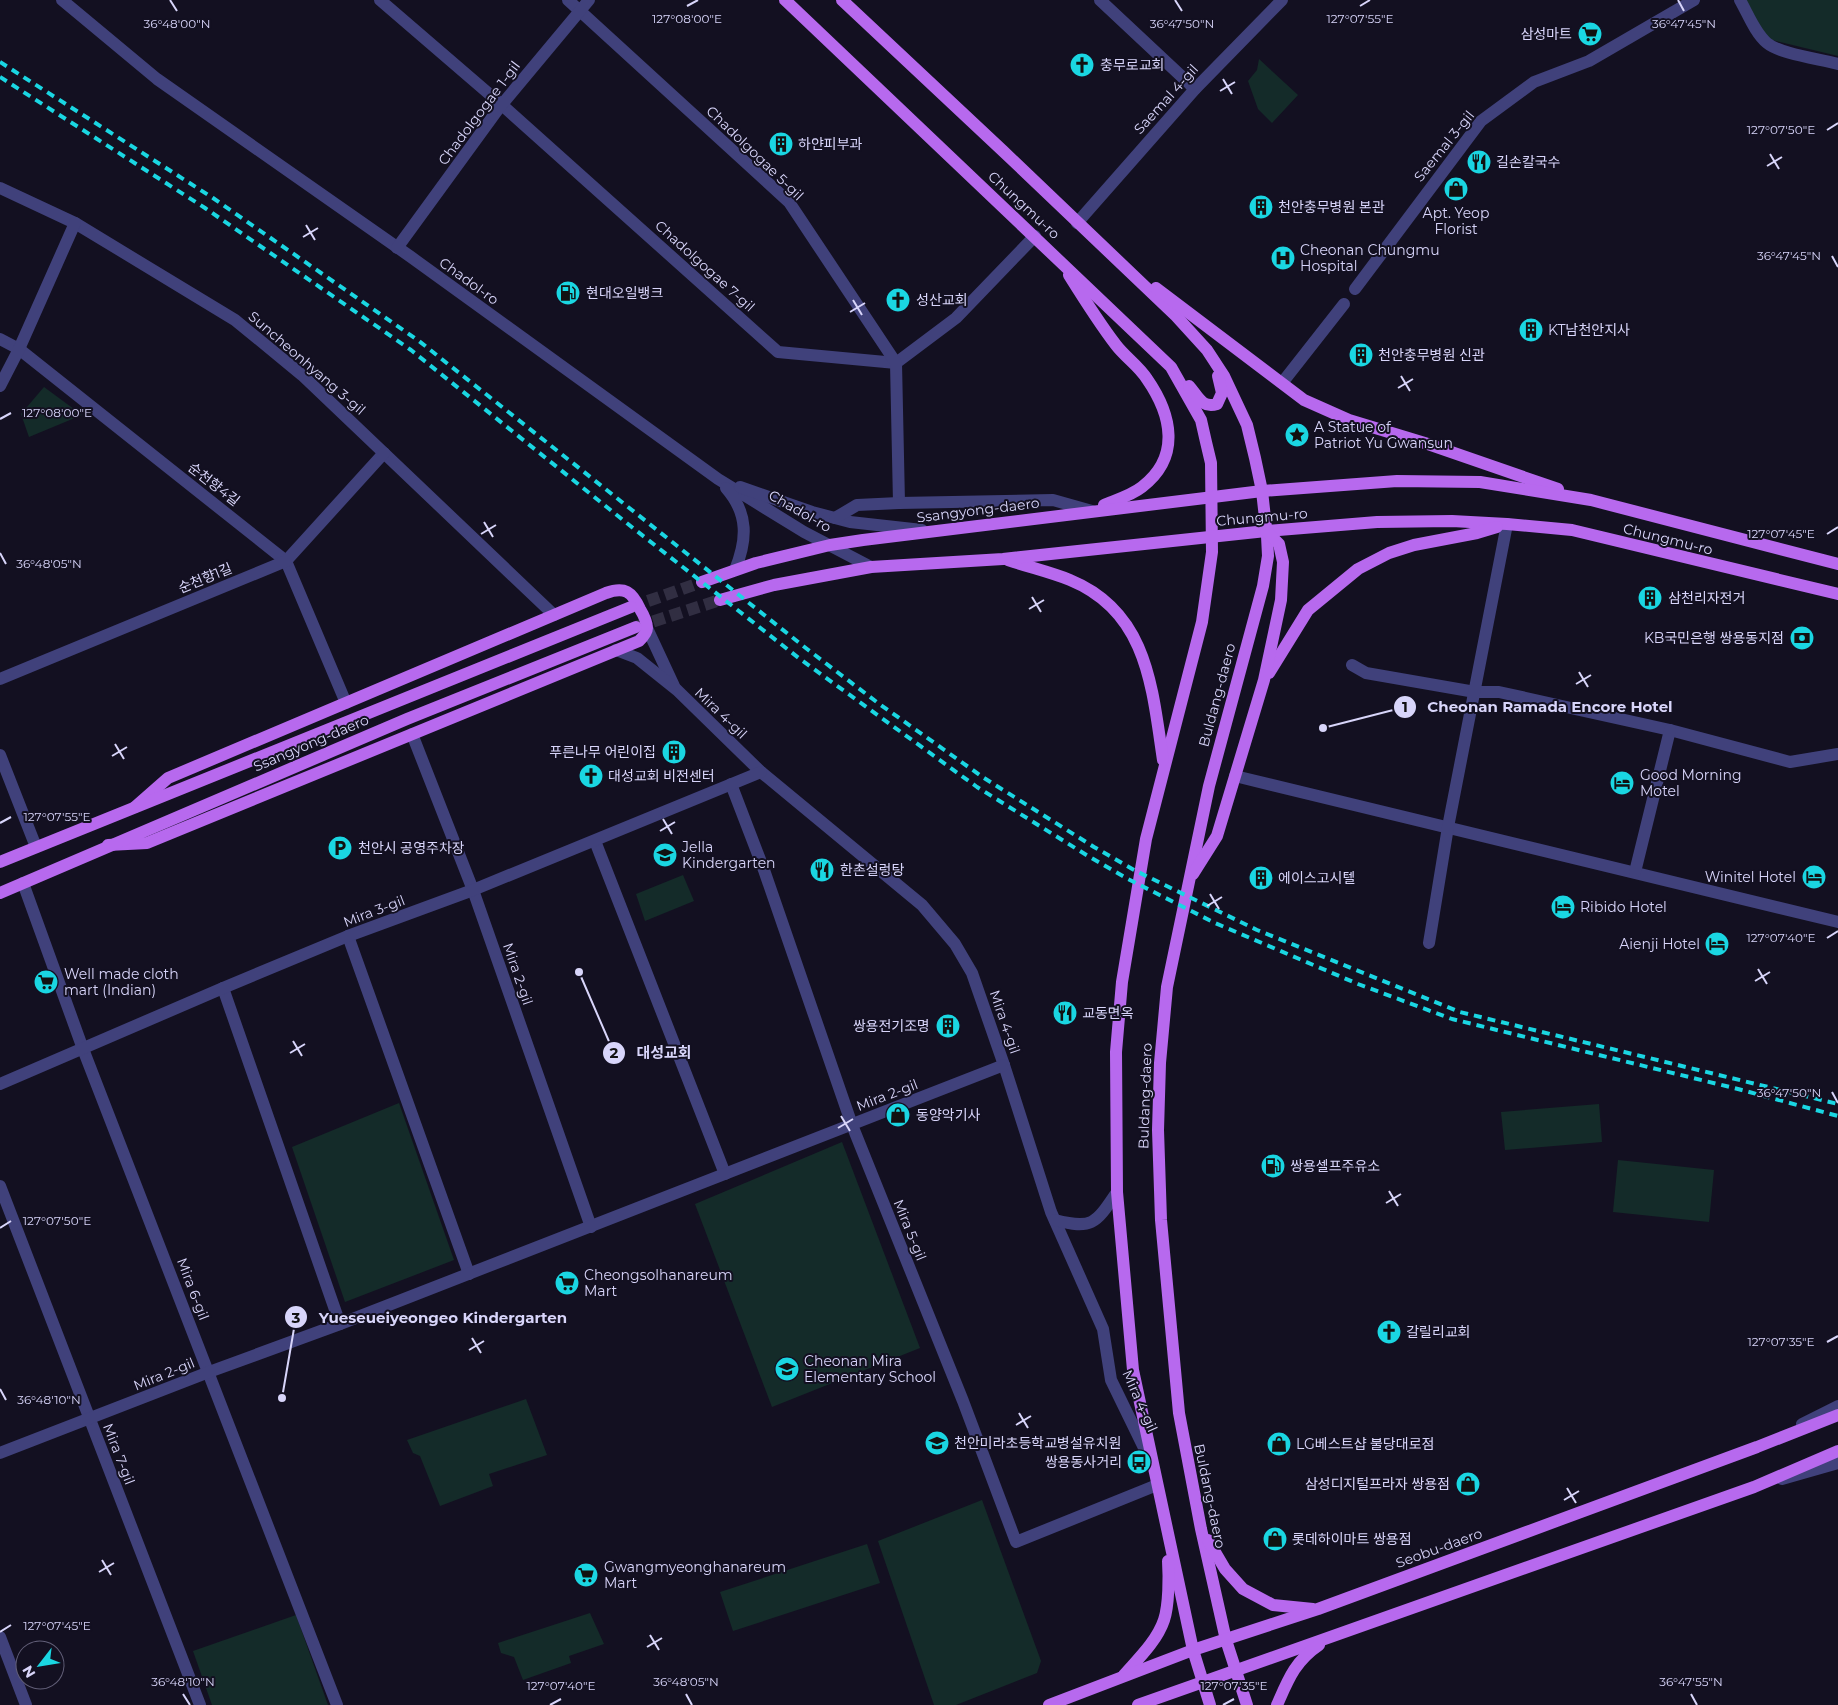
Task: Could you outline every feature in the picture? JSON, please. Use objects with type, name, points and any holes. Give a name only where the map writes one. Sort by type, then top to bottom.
[{"type":"main road","name":"Chungmu-ro","points":[[785,0],[1036,236],[1171,367],[1201,420],[1211,463],[1211,537],[1377,522],[1452,521],[1507,524],[1572,530],[1838,594]]},
{"type":"main road","name":"Chungmu-ro","points":[[842,0],[1176,316],[1207,350],[1224,376],[1247,425],[1262,491],[1397,481],[1480,482],[1592,500],[1838,564]]},
{"type":"main road","points":[[1107,251],[1304,400],[1349,420],[1428,444],[1592,500]]},
{"type":"main road","points":[[1054,255],[1116,346],[1147,377],[1163,405],[1170,429],[1167,452],[1160,467],[1142,488],[1092,511]]},
{"type":"main road","points":[[1171,367],[1205,405],[1217,404],[1222,393],[1221,387],[1207,350]]},
{"type":"main road","name":"Ssangyong-daero","points":[[702,582],[756,562],[830,546],[932,531],[1262,491]]},
{"type":"main road","name":"Buldang-daero","points":[[1247,1705],[1226,1640],[1201,1529],[1179,1413],[1169,1318],[1158,1173],[1160,1063],[1167,987],[1209,786],[1263,586],[1268,556],[1262,491]]},
{"type":"main road","points":[[1264,680],[1308,610],[1358,570],[1389,553],[1414,545],[1478,533],[1507,524]]},
{"type":"main road","points":[[1188,882],[1217,836],[1264,680],[1281,600],[1283,562],[1279,544],[1266,531]]},
{"type":"main road","points":[[720,600],[774,585],[871,567],[1003,559],[1211,537]]},
{"type":"main road","name":"Buldang-daero","points":[[1210,1705],[1193,1650],[1133,1370],[1118,1192],[1116,1052],[1122,982],[1146,839],[1202,622],[1210,574],[1211,537]]},
{"type":"main road","points":[[1003,559],[1070,580],[1110,604],[1130,630],[1141,652],[1153,694],[1164,765]]},
{"type":"main road","points":[[108,845],[147,843],[639,641],[643,636],[641,628],[642,614],[635,598],[628,592],[617,589],[168,778],[135,807]]},
{"type":"main road","name":"Ssangyong-daero","points":[[0,862],[631,606]]},
{"type":"main road","name":"Ssangyong-daero","points":[[0,893],[108,845],[407,719],[641,628]]},
{"type":"main road","name":"Seobu-daero","points":[[1049,1705],[1193,1650],[1318,1609],[1757,1447],[1838,1415]]},
{"type":"main road","points":[[1147,1704],[1235,1671],[1754,1488],[1838,1451]]},
{"type":"main road","points":[[1123,1677],[1152,1641],[1164,1620],[1169,1577],[1167,1526]]},
{"type":"main road","points":[[1201,1529],[1225,1569],[1243,1589],[1273,1605],[1318,1609]]},
{"type":"main road","points":[[1277,1705],[1292,1670],[1310,1651],[1328,1639]]},
{"type":"street","name":"Chadol-ro","points":[[62,0],[157,79],[397,248],[718,479],[804,532],[871,567]]},
{"type":"street","name":"Chadolgogae 7-gil","points":[[380,0],[502,105],[778,352],[896,363]]},
{"type":"street","name":"Chadolgogae 5-gil","points":[[568,0],[790,202],[896,363]]},
{"type":"street","name":"Chadolgogae 1-gil","points":[[397,248],[502,105],[588,0]]},
{"type":"street","points":[[1100,0],[1195,89]]},
{"type":"street","name":"Saemal 4-gil","points":[[1076,223],[1195,89],[1282,0]]},
{"type":"street","name":"Saemal 3-gil","points":[[1355,289],[1481,121],[1534,82],[1589,61],[1694,0]]},
{"type":"street","points":[[1740,0],[1756,29],[1766,42],[1777,49],[1838,64]]},
{"type":"street","name":"Suncheonhyang 3-gil","points":[[0,188],[75,223],[235,320],[302,375],[554,615]]},
{"type":"street","points":[[0,386],[19,349],[75,223]]},
{"type":"street","points":[[899,503],[896,363],[956,318],[1036,236]]},
{"type":"street","points":[[1282,383],[1344,304]]},
{"type":"street","name":"순천향4길","points":[[0,339],[19,349],[286,561],[346,703]]},
{"type":"street","name":"순천향1길","points":[[0,678],[286,561],[384,454]]},
{"type":"street","points":[[718,479],[812,512],[850,522],[932,531]]},
{"type":"street","points":[[718,479],[735,498],[744,522],[744,541],[735,570]]},
{"type":"street","points":[[835,518],[857,506],[899,503],[1052,500],[1092,511]]},
{"type":"street","points":[[1429,943],[1448,827],[1507,524]]},
{"type":"street","points":[[641,628],[676,690]]},
{"type":"street","name":"Mira 4-gil","points":[[616,650],[637,658],[676,690],[761,772],[922,905],[955,944],[972,973],[1055,1220],[1103,1329],[1111,1380],[1152,1465]]},
{"type":"street","points":[[1352,665],[1366,673],[1475,692],[1499,692],[1670,730],[1790,762],[1838,754]]},
{"type":"street","points":[[1635,872],[1670,730]]},
{"type":"street","name":"Mira 2-gil","points":[[412,734],[472,890],[591,1227]]},
{"type":"street","points":[[0,755],[36,847]]},
{"type":"street","name":"Mira 3-gil","points":[[0,1084],[348,936],[472,890],[761,772]]},
{"type":"street","points":[[1235,776],[1838,922]]},
{"type":"street","name":"Mira 5-gil","points":[[731,784],[764,870],[852,1125],[963,1401],[1016,1542],[1157,1485]]},
{"type":"street","points":[[595,841],[725,1174]]},
{"type":"street","name":"Mira 6-gil","points":[[23,883],[83,1049],[337,1705]]},
{"type":"street","points":[[348,936],[468,1274]]},
{"type":"street","points":[[222,988],[340,1324]]},
{"type":"street","name":"Mira 2-gil","points":[[0,1454],[209,1372],[340,1324],[591,1227],[1004,1065]]},
{"type":"street","name":"Mira 7-gil","points":[[0,1186],[200,1705]]},
{"type":"street","points":[[1055,1220],[1076,1226],[1095,1221],[1118,1192]]},
{"type":"street","points":[[1757,1447],[1838,1406]]},
{"type":"street","points":[[1754,1488],[1838,1463]]},
{"type":"street","points":[[0,1637],[26,1705]]},
{"type":"green space","points":[[1740,0],[1838,0],[1838,56],[1768,39]]},
{"type":"green space","points":[[1259,59],[1298,95],[1272,123],[1258,109],[1248,81],[1257,70]]},
{"type":"green space","points":[[44,387],[82,415],[29,437],[21,414]]},
{"type":"green space","points":[[683,875],[694,901],[645,921],[636,894]]},
{"type":"green space","points":[[399,1103],[454,1260],[345,1302],[292,1147]]},
{"type":"green space","points":[[1599,1104],[1602,1142],[1505,1150],[1501,1112]]},
{"type":"green space","points":[[842,1142],[920,1348],[772,1407],[695,1204]]},
{"type":"green space","points":[[1618,1160],[1714,1170],[1709,1222],[1613,1212]]},
{"type":"green space","points":[[526,1399],[547,1455],[489,1474],[493,1486],[440,1506],[420,1456],[413,1453],[407,1440]]},
{"type":"green space","points":[[982,1500],[1041,1661],[1037,1673],[956,1705],[934,1705],[878,1541]]},
{"type":"green space","points":[[867,1544],[880,1583],[733,1631],[720,1592]]},
{"type":"green space","points":[[590,1613],[604,1644],[569,1656],[571,1663],[523,1680],[514,1657],[501,1653],[498,1643]]},
{"type":"green space","points":[[296,1615],[328,1705],[212,1705],[193,1651]]},
{"type":"tunnel","points":[[631,607],[702,582]]},
{"type":"tunnel","points":[[636,627],[720,600]]},
{"type":"railway","points":[[0,62],[213,198],[419,341],[807,649],[878,703],[984,778],[1134,870],[1257,930],[1460,1012],[1838,1104]]},
{"type":"railway","points":[[0,77],[205,208],[411,350],[800,659],[977,787],[1128,879],[1215,923],[1358,984],[1452,1019],[1738,1089],[1838,1116]]},
{"type":"place","name":"삼성마트","points":[[1590,34]]},
{"type":"place","name":"충무로교회","points":[[1082,65]]},
{"type":"place","name":"하얀피부과","points":[[781,144]]},
{"type":"place","name":"길손칼국수","points":[[1479,162]]},
{"type":"place","name":"Apt. Yeop Florist","points":[[1456,189]]},
{"type":"place","name":"천안충무병원 본관","points":[[1261,207]]},
{"type":"place","name":"Cheonan Chungmu Hospital","points":[[1283,258]]},
{"type":"place","name":"현대오일뱅크","points":[[568,293]]},
{"type":"place","name":"성산교회","points":[[898,300]]},
{"type":"place","name":"KT남천안지사","points":[[1531,330]]},
{"type":"place","name":"천안충무병원 신관","points":[[1361,355]]},
{"type":"place","name":"A Statue of Patriot Yu Gwansun","points":[[1297,435]]},
{"type":"place","name":"삼천리자전거","points":[[1650,598]]},
{"type":"place","name":"KB국민은행 쌍용동지점","points":[[1802,638]]},
{"type":"place","name":"Cheonan Ramada Encore Hotel","points":[[1323,728]]},
{"type":"place","name":"푸른나무 어린이집","points":[[674,752]]},
{"type":"place","name":"대성교회 비전센터","points":[[591,776]]},
{"type":"place","name":"Good Morning Motel","points":[[1622,783]]},
{"type":"place","name":"천안시 공영주차장","points":[[340,848]]},
{"type":"place","name":"Jella Kindergarten","points":[[665,855]]},
{"type":"place","name":"한촌설렁탕","points":[[822,870]]},
{"type":"place","name":"Winitel Hotel","points":[[1814,877]]},
{"type":"place","name":"에이스고시텔","points":[[1261,878]]},
{"type":"place","name":"Ribido Hotel","points":[[1563,907]]},
{"type":"place","name":"Aienji Hotel","points":[[1717,944]]},
{"type":"place","name":"대성교회","points":[[579,972]]},
{"type":"place","name":"Well made cloth mart (Indian)","points":[[46,982]]},
{"type":"place","name":"교동면옥","points":[[1065,1013]]},
{"type":"place","name":"쌍용전기조명","points":[[948,1026]]},
{"type":"place","name":"동양악기사","points":[[898,1115]]},
{"type":"place","name":"쌍용셀프주유소","points":[[1273,1166]]},
{"type":"place","name":"Cheongsolhanareum Mart","points":[[567,1283]]},
{"type":"place","name":"갈릴리교회","points":[[1389,1332]]},
{"type":"place","name":"Cheonan Mira Elementary School","points":[[787,1369]]},
{"type":"place","name":"Yueseueiyeongeo Kindergarten","points":[[282,1398]]},
{"type":"place","name":"천안미라초등학교병설유치원","points":[[937,1443]]},
{"type":"place","name":"LG베스트샵 불당대로점","points":[[1279,1444]]},
{"type":"place","name":"쌍용동사거리","points":[[1139,1462]]},
{"type":"place","name":"삼성디지털프라자 쌍용점","points":[[1468,1484]]},
{"type":"place","name":"롯데하이마트 쌍용점","points":[[1275,1539]]},
{"type":"place","name":"Gwangmyeonghanareum Mart","points":[[586,1575]]}]
